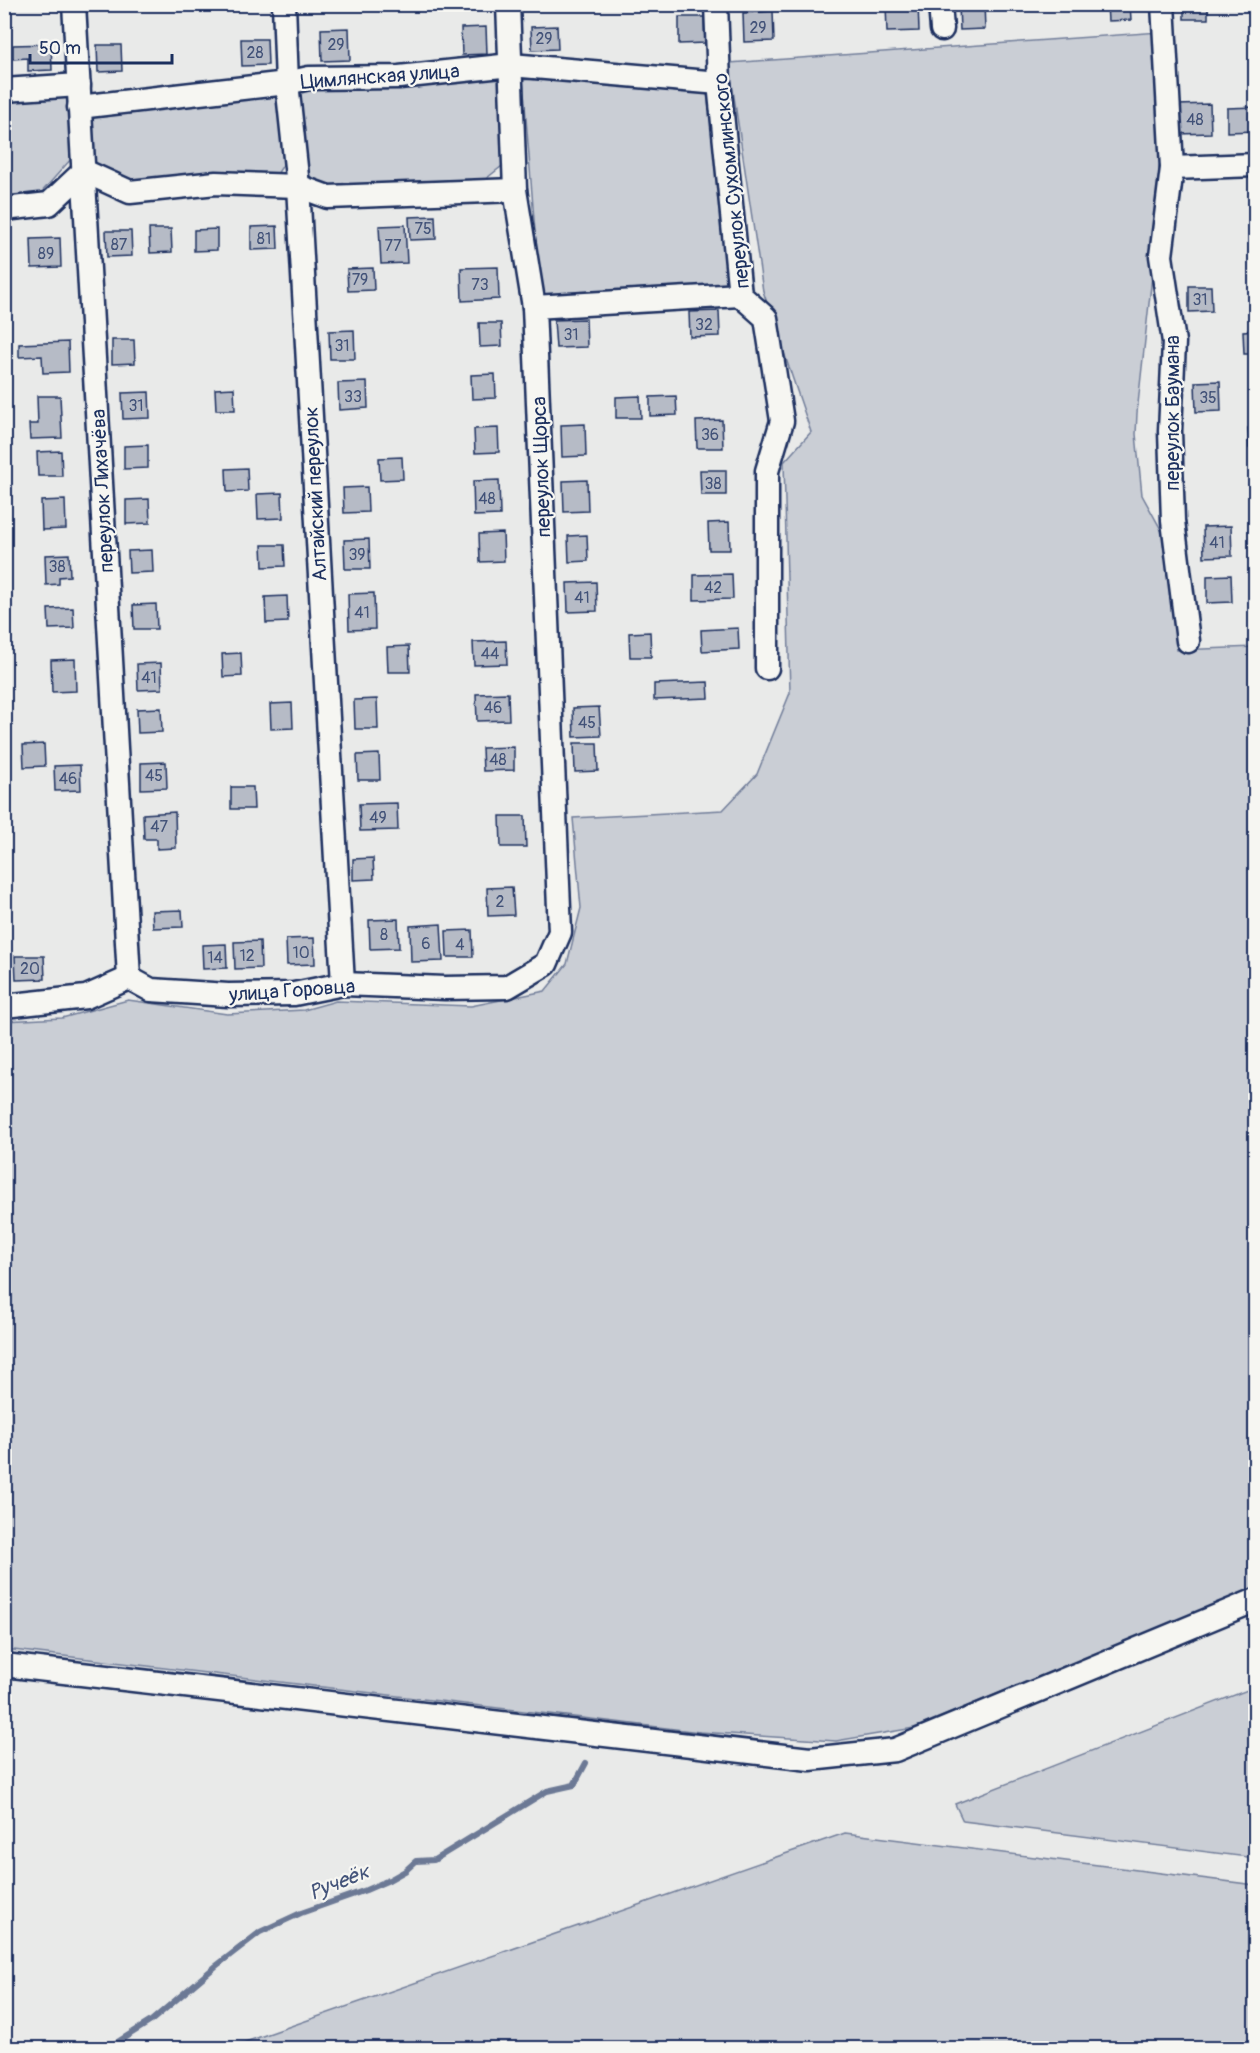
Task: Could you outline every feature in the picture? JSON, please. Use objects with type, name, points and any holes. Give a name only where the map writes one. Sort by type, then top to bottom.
[{"type":"street","name":"переулок Лихачёва","points":[[74,4],[129,978]]},
{"type":"street","name":"Алтайский переулок","points":[[284,4],[287,83],[298,186],[343,984]]},
{"type":"street","name":"переулок Щорса","points":[[508,4],[515,190],[534,308],[560,932]]},
{"type":"street","name":"переулок Сухомлинского","points":[[716,4],[718,83],[740,295],[766,318],[782,421],[767,471],[767,668]]},
{"type":"street","points":[[940,4],[942,29]]},
{"type":"street","name":"переулок Баумана","points":[[1163,4],[1172,168],[1161,256],[1174,342],[1170,431],[1173,521],[1188,641]]},
{"type":"street","name":"Цимлянская улица","points":[[4,90],[79,96],[287,83],[309,78],[399,77],[510,66],[718,83]]},
{"type":"street","points":[[1172,168],[1256,165]]},
{"type":"street","points":[[4,209],[49,204],[84,171],[130,192],[216,183],[298,186],[328,197],[515,190]]},
{"type":"street","points":[[534,308],[740,295]]},
{"type":"street","name":"улица Горовца","points":[[129,978],[151,990],[228,995],[294,994],[343,984],[445,988],[507,987],[546,964],[560,932]]},
{"type":"street","points":[[4,1006],[86,997],[129,978]]},
{"type":"street","points":[[4,1665],[810,1759],[895,1750],[1256,1600]]},
{"type":"shaded area","points":[[1160,32],[1163,176],[1137,413],[1136,434],[1142,495],[1170,546],[1177,650],[1255,647],[1255,1588],[914,1728],[836,1741],[700,1732],[5,1649],[4,1021],[62,1018],[128,1000],[227,1014],[304,1010],[336,1001],[471,1006],[545,991],[567,964],[581,908],[573,818],[723,810],[757,774],[790,693],[784,462],[811,432],[763,291],[729,63]]},
{"type":"shaded area","points":[[500,71],[508,150],[502,166],[483,181],[344,192],[314,183],[307,172],[296,88]]},
{"type":"shaded area","points":[[545,78],[707,92],[730,286],[540,295],[523,80]]},
{"type":"shaded area","points":[[269,92],[279,100],[287,159],[277,174],[134,183],[96,166],[89,151],[87,122],[108,109]]},
{"type":"shaded area","points":[[67,96],[74,127],[72,158],[39,195],[5,197],[4,99]]},
{"type":"shaded area","points":[[1255,1687],[1255,1858],[963,1821],[955,1804]]},
{"type":"shaded area","points":[[845,1833],[1255,1885],[1255,2048],[228,2048]]},
{"type":"building","points":[[192,4],[216,4],[217,9],[192,10]]},
{"type":"building","points":[[886,4],[918,4],[919,31],[887,32]]},
{"type":"building","points":[[959,4],[984,4],[985,29],[960,30]]},
{"type":"building","points":[[1107,4],[1130,4],[1131,20],[1108,21]]},
{"type":"building","points":[[1184,4],[1208,4],[1208,19],[1184,19]]},
{"type":"building","points":[[773,11],[774,41],[744,42],[743,13]]},
{"type":"building","points":[[679,17],[704,17],[705,43],[679,44]]},
{"type":"building","points":[[557,26],[558,49],[532,50],[531,27]]},
{"type":"building","points":[[486,27],[487,54],[462,55],[461,28]]},
{"type":"building","points":[[349,28],[350,60],[322,61],[321,29]]},
{"type":"building","points":[[241,39],[267,39],[268,65],[242,66]]},
{"type":"building","points":[[51,44],[52,70],[28,71],[28,58],[13,59],[13,45]]},
{"type":"building","points":[[97,45],[121,45],[122,71],[98,72]]},
{"type":"building","points":[[1210,104],[1211,133],[1179,134],[1178,105]]},
{"type":"building","points":[[1255,107],[1256,131],[1227,132],[1227,108]]},
{"type":"building","points":[[435,216],[436,239],[410,240],[409,217]]},
{"type":"building","points":[[405,225],[407,263],[381,264],[379,226]]},
{"type":"building","points":[[277,226],[278,249],[251,250],[251,227]]},
{"type":"building","points":[[149,229],[171,229],[172,252],[150,253]]},
{"type":"building","points":[[217,229],[217,250],[194,251],[194,230]]},
{"type":"building","points":[[106,231],[131,231],[132,256],[107,257]]},
{"type":"building","points":[[60,238],[61,267],[32,268],[31,239]]},
{"type":"building","points":[[498,267],[499,299],[462,301],[461,268]]},
{"type":"building","points":[[373,268],[374,290],[348,291],[347,269]]},
{"type":"building","points":[[1189,286],[1211,286],[1212,311],[1189,312]]},
{"type":"building","points":[[719,311],[720,336],[690,337],[689,312]]},
{"type":"building","points":[[586,319],[587,347],[556,348],[554,320]]},
{"type":"building","points":[[479,323],[501,323],[502,346],[480,347]]},
{"type":"building","points":[[354,330],[355,359],[330,359],[329,331]]},
{"type":"building","points":[[1256,330],[1256,354],[1244,354],[1243,331]]},
{"type":"building","points":[[112,340],[134,340],[135,363],[112,364]]},
{"type":"building","points":[[68,342],[69,372],[43,373],[42,356],[19,357],[19,344]]},
{"type":"building","points":[[495,374],[496,398],[472,399],[471,375]]},
{"type":"building","points":[[1220,381],[1221,411],[1196,412],[1195,382]]},
{"type":"building","points":[[367,382],[368,408],[339,410],[338,383]]},
{"type":"building","points":[[234,388],[235,410],[216,410],[215,389]]},
{"type":"building","points":[[149,392],[150,418],[123,419],[122,393]]},
{"type":"building","points":[[37,396],[60,396],[62,438],[30,439],[29,424],[38,424]]},
{"type":"building","points":[[640,396],[641,418],[616,418],[616,397]]},
{"type":"building","points":[[676,396],[677,415],[650,416],[650,397]]},
{"type":"building","points":[[722,420],[723,448],[697,448],[696,421]]},
{"type":"building","points":[[585,424],[586,456],[562,457],[561,425]]},
{"type":"building","points":[[498,428],[499,452],[475,453],[474,429]]},
{"type":"building","points":[[1248,428],[1256,428],[1256,448],[1249,448]]},
{"type":"building","points":[[148,445],[148,468],[124,469],[124,446]]},
{"type":"building","points":[[61,451],[62,476],[38,476],[37,452]]},
{"type":"building","points":[[402,457],[403,479],[380,480],[379,458]]},
{"type":"building","points":[[247,468],[248,491],[227,492],[226,469]]},
{"type":"building","points":[[700,470],[726,470],[726,495],[701,495]]},
{"type":"building","points":[[499,480],[500,515],[474,516],[473,481]]},
{"type":"building","points":[[587,480],[588,511],[564,512],[563,481]]},
{"type":"building","points":[[367,487],[368,512],[344,513],[343,488]]},
{"type":"building","points":[[282,493],[283,518],[258,519],[257,494]]},
{"type":"building","points":[[149,499],[150,523],[126,524],[126,500]]},
{"type":"building","points":[[65,500],[66,529],[42,530],[41,501]]},
{"type":"building","points":[[729,522],[730,550],[709,550],[708,523]]},
{"type":"building","points":[[1231,526],[1232,556],[1204,557],[1203,527]]},
{"type":"building","points":[[503,533],[504,561],[480,562],[479,534]]},
{"type":"building","points":[[587,535],[588,561],[569,562],[568,536]]},
{"type":"building","points":[[369,539],[370,569],[345,569],[344,540]]},
{"type":"building","points":[[262,545],[284,545],[285,566],[263,567]]},
{"type":"building","points":[[152,550],[153,572],[129,573],[128,551]]},
{"type":"building","points":[[69,554],[70,576],[59,577],[59,584],[46,585],[45,555]]},
{"type":"building","points":[[732,574],[733,599],[694,600],[694,575]]},
{"type":"building","points":[[1231,575],[1232,602],[1207,603],[1207,576]]},
{"type":"building","points":[[596,582],[597,611],[568,612],[567,583]]},
{"type":"building","points":[[374,593],[375,629],[349,630],[348,594]]},
{"type":"building","points":[[287,596],[288,622],[266,623],[265,597]]},
{"type":"building","points":[[156,604],[157,629],[134,629],[133,605]]},
{"type":"building","points":[[73,608],[74,628],[49,629],[48,609]]},
{"type":"building","points":[[738,628],[739,649],[702,651],[701,630]]},
{"type":"building","points":[[650,632],[651,657],[630,657],[629,633]]},
{"type":"building","points":[[506,641],[507,664],[474,665],[473,642]]},
{"type":"building","points":[[409,646],[410,672],[388,672],[387,647]]},
{"type":"building","points":[[241,653],[242,676],[223,677],[222,654]]},
{"type":"building","points":[[75,659],[76,691],[52,692],[51,660]]},
{"type":"building","points":[[161,663],[162,689],[138,690],[137,664]]},
{"type":"building","points":[[708,682],[709,698],[654,700],[654,684]]},
{"type":"building","points":[[508,693],[509,720],[477,721],[476,694]]},
{"type":"building","points":[[377,699],[378,729],[355,729],[354,700]]},
{"type":"building","points":[[292,703],[293,728],[271,729],[270,704]]},
{"type":"building","points":[[599,707],[601,736],[574,737],[573,708]]},
{"type":"building","points":[[161,708],[162,732],[138,733],[137,709]]},
{"type":"building","points":[[574,743],[597,743],[598,771],[575,772]]},
{"type":"building","points":[[44,744],[45,766],[24,767],[23,745]]},
{"type":"building","points":[[514,747],[514,770],[483,771],[482,748]]},
{"type":"building","points":[[379,754],[380,780],[358,780],[357,755]]},
{"type":"building","points":[[166,762],[167,788],[141,789],[141,763]]},
{"type":"building","points":[[80,765],[81,790],[55,791],[54,766]]},
{"type":"building","points":[[231,787],[253,787],[254,809],[231,809]]},
{"type":"building","points":[[397,803],[398,830],[360,831],[359,804]]},
{"type":"building","points":[[175,812],[176,848],[157,849],[157,839],[144,839],[143,814]]},
{"type":"building","points":[[500,816],[525,816],[526,847],[501,847]]},
{"type":"building","points":[[373,858],[374,879],[353,880],[353,859]]},
{"type":"building","points":[[512,887],[514,915],[488,916],[487,888]]},
{"type":"building","points":[[182,910],[183,927],[153,928],[152,911]]},
{"type":"building","points":[[398,919],[399,948],[370,949],[369,920]]},
{"type":"building","points":[[441,924],[443,961],[411,962],[410,926]]},
{"type":"building","points":[[472,930],[473,957],[447,957],[446,931]]},
{"type":"building","points":[[314,938],[315,964],[287,965],[286,939]]},
{"type":"building","points":[[260,941],[261,968],[235,969],[234,942]]},
{"type":"building","points":[[226,944],[227,968],[203,969],[202,945]]},
{"type":"building","points":[[15,956],[44,956],[45,979],[16,980]]},
{"type":"waterway","name":"Ручеёк","points":[[108,2048],[151,2021],[260,1932],[301,1913],[389,1880],[405,1871],[416,1861],[434,1860],[547,1791],[574,1785],[586,1763]]}]
